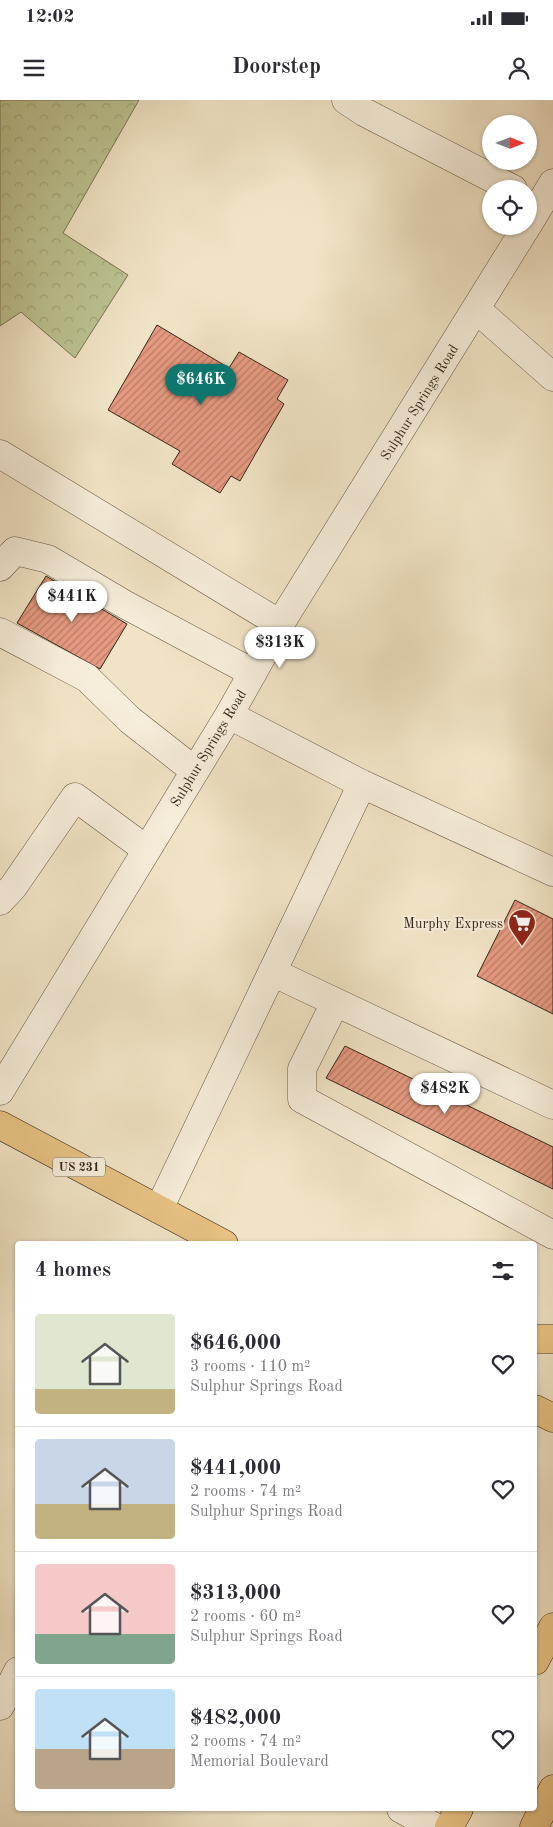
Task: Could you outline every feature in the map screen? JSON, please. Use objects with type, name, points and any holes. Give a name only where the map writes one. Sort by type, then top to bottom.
[{"type":"main road","name":"US 231","points":[[0,1125],[218,1241]]},
{"type":"main road","points":[[537,1339],[553,1339]]},
{"type":"main road","points":[[537,1410],[553,1418]]},
{"type":"main road","points":[[537,1657],[553,1627]]},
{"type":"main road","points":[[534,1827],[553,1789]]},
{"type":"main road","points":[[449,1827],[457,1811]]},
{"type":"street","points":[[346,100],[364,112],[496,180]]},
{"type":"street","name":"Sulphur Springs Road","points":[[0,1091],[229,715],[280,624],[521,235]]},
{"type":"street","points":[[476,308],[553,377]]},
{"type":"street","points":[[0,454],[280,624]]},
{"type":"street","points":[[0,567],[15,551],[48,559],[124,604],[253,673]]},
{"type":"street","points":[[0,632],[87,678],[130,720],[195,771]]},
{"type":"street","points":[[229,715],[362,784],[553,872]]},
{"type":"street","points":[[159,1209],[362,784]]},
{"type":"street","points":[[0,901],[14,887],[75,797],[147,850]]},
{"type":"street","points":[[272,972],[553,1104]]},
{"type":"street","points":[[335,1003],[302,1069],[302,1099],[553,1235]]},
{"type":"street","points":[[0,1706],[15,1677]]},
{"type":"street","points":[[404,1811],[435,1827]]},
{"type":"green space","points":[[0,100],[139,100],[63,233],[128,275],[75,358],[21,312],[0,326]]},
{"type":"building","points":[[157,325],[229,368],[239,352],[288,380],[277,399],[284,404],[240,481],[231,476],[220,493],[172,464],[180,451],[108,410]]},
{"type":"building","points":[[46,576],[127,624],[100,669],[17,623]]},
{"type":"building","name":"Murphy Express","points":[[515,900],[553,919],[553,1014],[477,976]]},
{"type":"building","points":[[345,1046],[553,1147],[553,1189],[326,1078]]},
{"type":"place","name":"Murphy Express","points":[[522,947]]}]
